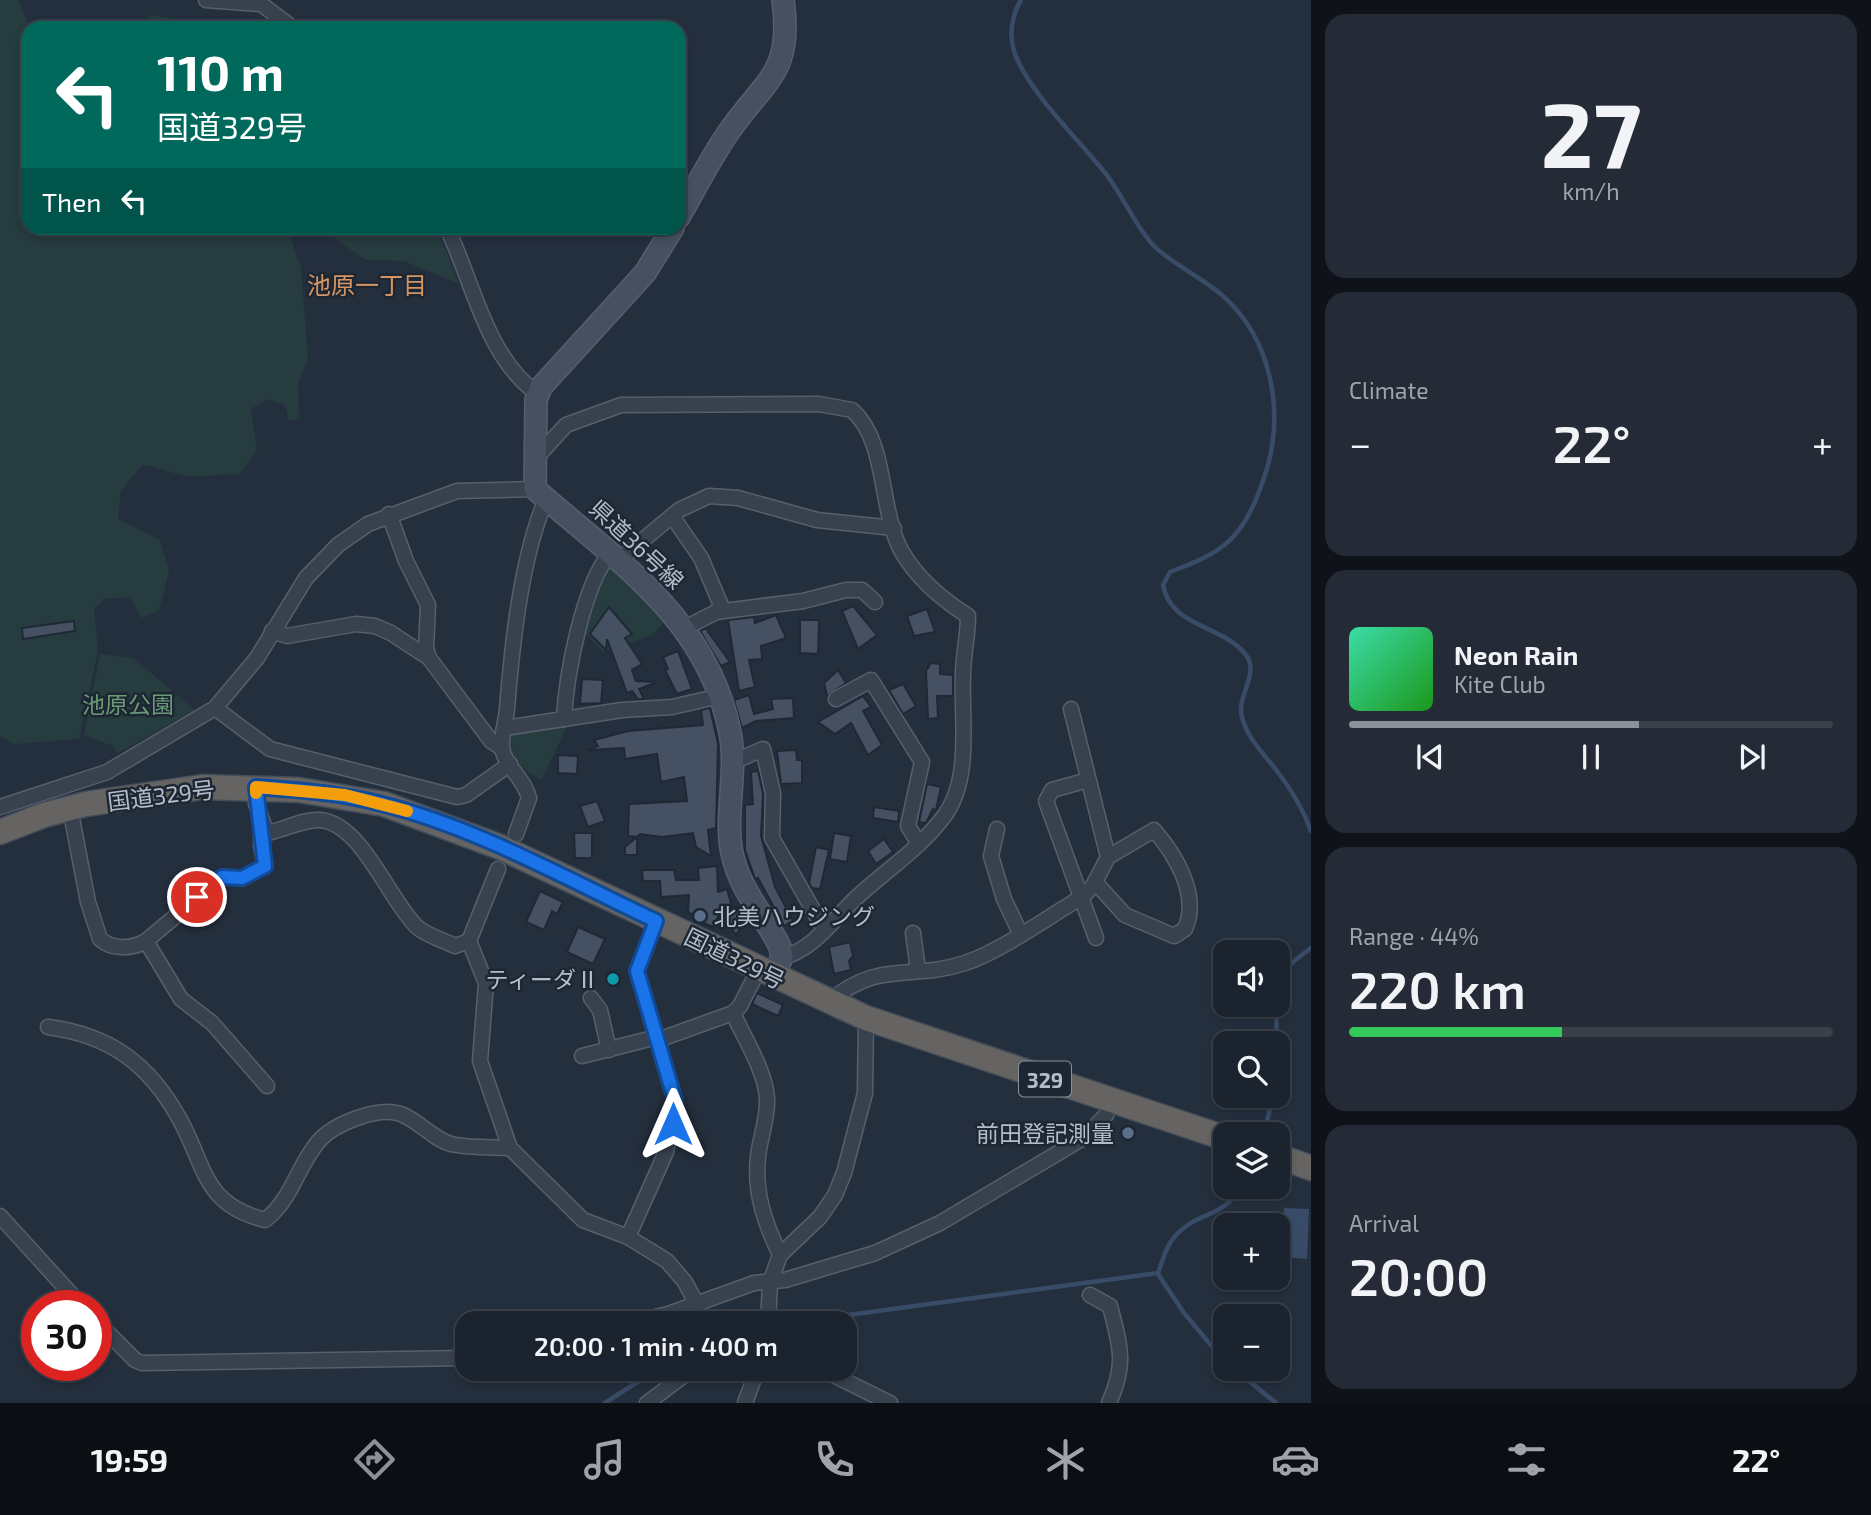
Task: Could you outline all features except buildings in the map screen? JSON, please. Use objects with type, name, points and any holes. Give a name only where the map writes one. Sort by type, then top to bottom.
[{"type":"highway","name":"国道329号","points":[[6,817],[202,787],[256,787],[345,795],[425,817],[500,847],[656,921],[771,967],[829,1002],[866,1018],[990,1062],[1112,1099],[1213,1134]]},
{"type":"highway","points":[[1290,1160],[1311,1168]]},
{"type":"main road","points":[[686,205],[728,132],[775,73],[786,42],[783,0]]},
{"type":"main road","points":[[541,494],[537,457],[538,394],[645,273],[669,235]]},
{"type":"main road","name":"県道36号線","points":[[541,494],[653,589],[683,629],[720,696],[730,732],[733,762],[731,852],[747,892],[774,935],[771,967]]},
{"type":"street","points":[[206,0],[261,4],[284,21]]},
{"type":"street","points":[[450,235],[492,337],[528,387],[538,394]]},
{"type":"street","points":[[537,457],[566,425],[621,405],[841,406],[860,417],[867,429],[901,551],[924,580],[968,616],[962,671],[961,771],[945,815],[919,844],[799,951],[771,967],[733,1013],[658,1039],[582,1056]]},
{"type":"street","points":[[6,817],[107,772],[215,708],[257,658],[306,578],[338,545],[389,514],[457,491],[541,494],[509,680],[502,748]]},
{"type":"street","points":[[564,719],[578,632],[595,579],[615,556],[697,499],[722,496],[779,507],[817,520],[894,528]]},
{"type":"street","points":[[389,514],[406,561],[428,606],[426,648],[429,658],[491,741],[502,748],[524,783],[529,799],[516,834]]},
{"type":"street","points":[[672,516],[701,558],[723,610]]},
{"type":"street","points":[[683,629],[723,610],[803,601],[846,590],[862,590],[875,601]]},
{"type":"street","points":[[272,631],[287,636],[356,624],[375,626],[429,658]]},
{"type":"street","points":[[836,699],[871,680],[920,755],[919,782],[908,826],[919,844]]},
{"type":"street","points":[[505,727],[672,707],[720,696]]},
{"type":"street","points":[[215,708],[270,750],[457,797],[466,795],[510,764]]},
{"type":"street","points":[[1071,709],[1108,857]]},
{"type":"street","points":[[733,762],[763,748],[773,793],[772,838],[824,929]]},
{"type":"street","points":[[1088,780],[1052,790],[1046,801],[1096,938]]},
{"type":"street","points":[[256,787],[256,804],[267,833],[318,820],[340,826],[352,835],[389,892],[418,928],[455,946],[469,942]]},
{"type":"street","points":[[70,808],[88,902],[100,939],[116,947],[137,946],[146,941],[222,877],[242,878],[265,866],[261,845],[262,820]]},
{"type":"street","points":[[997,829],[991,856],[1003,899],[1020,933]]},
{"type":"street","points":[[829,1002],[850,985],[869,976],[966,963],[1082,897],[1095,882],[1108,857],[1154,830],[1177,864],[1189,891],[1190,914],[1185,929],[1174,936],[1125,915],[1095,882]]},
{"type":"street","points":[[498,869],[469,942],[486,983],[480,1061],[510,1148],[583,1220],[628,1237],[667,1261],[696,1303]]},
{"type":"street","points":[[628,1237],[653,1183],[673,1124],[675,1100],[658,1039],[652,1031],[637,971],[656,921]]},
{"type":"street","points":[[912,933],[918,970]]},
{"type":"street","points":[[146,941],[181,999],[212,1023],[267,1086]]},
{"type":"street","points":[[591,998],[600,1010],[609,1050]]},
{"type":"street","points":[[733,1013],[762,1077],[767,1097],[758,1156],[757,1194],[765,1225],[780,1255]]},
{"type":"street","points":[[769,1311],[770,1283],[780,1255],[820,1217],[835,1195],[844,1173],[865,1093],[866,1018]]},
{"type":"street","points":[[48,1027],[77,1031],[102,1040],[135,1061],[180,1119],[201,1172],[226,1203],[265,1220],[280,1209],[294,1177],[319,1140],[339,1127],[382,1112],[401,1114],[450,1144],[510,1148]]},
{"type":"street","points":[[676,1311],[754,1283],[770,1283],[874,1253],[975,1204],[1085,1137],[1106,1115],[1112,1099]]},
{"type":"street","points":[[0,1216],[67,1290]]},
{"type":"street","points":[[1090,1295],[1110,1306],[1123,1357],[1119,1381],[1109,1403]]},
{"type":"street","points":[[112,1337],[135,1360],[142,1363],[455,1358]]},
{"type":"street","points":[[647,1403],[677,1381]]},
{"type":"street","points":[[745,1403],[753,1381]]},
{"type":"street","points":[[845,1381],[890,1403]]},
{"type":"green space","points":[[0,0],[18,0],[27,21],[21,21],[21,235],[290,235],[301,269],[308,357],[298,384],[299,418],[289,421],[285,405],[267,399],[251,409],[257,451],[238,475],[187,476],[142,465],[121,491],[118,519],[160,540],[169,571],[159,610],[141,618],[130,597],[104,599],[94,609],[98,651],[79,739],[14,744],[0,736]]},
{"type":"green space","points":[[150,15],[189,21],[147,21]]},
{"type":"green space","points":[[331,235],[440,235],[459,284],[404,261],[365,260]]},
{"type":"green space","points":[[609,565],[644,598],[663,623],[653,635],[603,652],[584,632],[600,577]]},
{"type":"green space","name":"池原公園","points":[[100,654],[133,658],[195,710],[118,753],[113,746],[84,735]]},
{"type":"green space","points":[[569,722],[542,779],[527,772],[514,756],[509,734]]},
{"type":"water","points":[[1284,1208],[1309,1209],[1307,1259],[1290,1258],[1290,1213],[1284,1213]]},
{"type":"waterway","points":[[1021,0],[1014,18],[1012,38],[1020,66],[1030,82],[1106,174],[1153,245],[1222,295],[1254,334],[1264,357],[1271,381],[1274,431],[1270,457],[1256,500],[1230,540],[1205,557],[1170,572],[1163,585],[1176,610],[1224,637],[1246,655],[1250,669],[1241,709],[1244,725],[1256,746],[1292,792],[1311,831]]},
{"type":"waterway","points":[[1290,966],[1311,948]]},
{"type":"waterway","points":[[1276,1017],[1277,1031]]},
{"type":"waterway","points":[[1267,1122],[1270,1108]]},
{"type":"waterway","points":[[1158,1273],[1173,1238],[1194,1221],[1218,1210],[1232,1199]]},
{"type":"waterway","points":[[857,1314],[1158,1273]]},
{"type":"waterway","points":[[1158,1274],[1184,1313],[1213,1348]]},
{"type":"waterway","points":[[605,1403],[639,1381]]},
{"type":"waterway","points":[[1249,1381],[1276,1403]]},
{"type":"slow traffic","points":[[256,793],[256,787],[345,795],[407,811]]},
{"type":"place","name":"北美ハウジング","points":[[700,916]]},
{"type":"place","name":"ティーダⅡ","points":[[613,979]]},
{"type":"place","name":"前田登記測量","points":[[1128,1133]]},
{"type":"district","name":"池原一丁目","points":[[367,284]]},
{"type":"route","points":[[197,897],[222,877],[242,878],[265,866],[261,845],[262,820],[256,804],[256,787],[345,795],[425,817],[500,847],[656,921],[637,971],[652,1031],[657,1037],[669,1073],[675,1100],[673,1124]]}]
